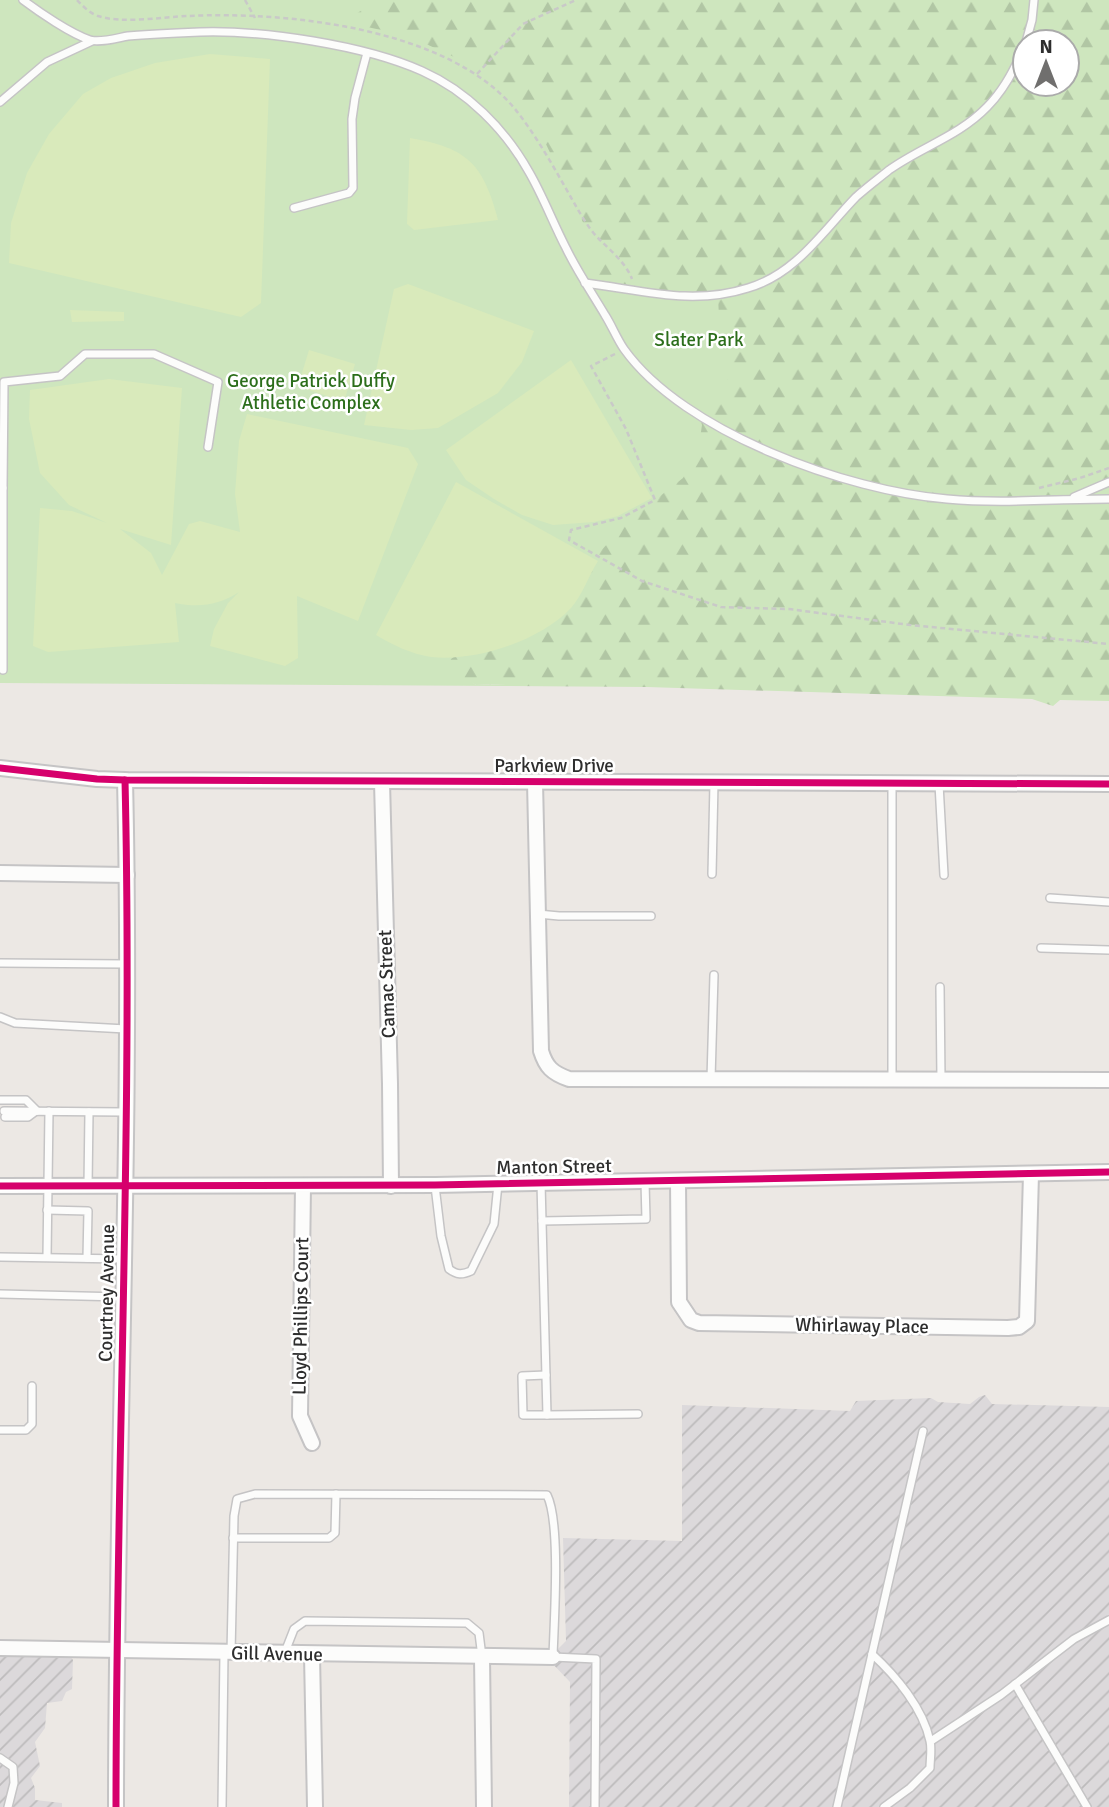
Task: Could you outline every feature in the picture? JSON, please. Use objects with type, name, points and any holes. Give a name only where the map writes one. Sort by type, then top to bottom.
[{"type":"street","name":"Parkview Drive","points":[[0,768],[125,780],[1109,784]]},
{"type":"street","name":"Courtney Avenue","points":[[116,1807],[126,1029],[125,780]]},
{"type":"street","name":"Camac Street","points":[[382,782],[391,1185]]},
{"type":"street","name":"Parkview Drive","points":[[535,782],[541,1051],[545,1066],[556,1074],[569,1079],[1109,1080]]},
{"type":"street","points":[[0,873],[127,875]]},
{"type":"street","name":"Manton Street","points":[[0,1186],[435,1185],[1109,1171]]},
{"type":"street","name":"Whirlaway Place","points":[[678,1181],[679,1302],[691,1320],[699,1324],[1007,1328],[1019,1327],[1027,1321],[1031,1174]]},
{"type":"street","name":"Lloyd Phillips Court","points":[[303,1186],[300,1416],[312,1443]]},
{"type":"street","name":"Gill Avenue","points":[[0,1648],[284,1655],[553,1657]]},
{"type":"street","points":[[312,1655],[315,1807]]},
{"type":"street","points":[[482,1658],[484,1807]]},
{"type":"lane","points":[[23,0],[34,9],[92,41]]},
{"type":"lane","points":[[1030,28],[1034,0]]},
{"type":"lane","points":[[0,102],[47,62],[92,41],[131,36],[204,32],[252,33],[367,53],[421,70],[453,87],[482,112],[529,171],[566,249],[625,350],[669,394],[710,423],[753,444],[838,477],[899,492],[988,502],[1109,499]]},
{"type":"lane","points":[[294,208],[349,193],[353,188],[352,119],[367,53]]},
{"type":"lane","points":[[585,283],[685,298],[726,294],[765,282],[786,270],[837,221],[857,197],[886,174],[976,118],[990,105],[1011,76]]},
{"type":"lane","points":[[3,670],[1,488],[4,382],[61,376],[85,354],[154,354],[218,382],[208,447]]},
{"type":"lane","points":[[1070,499],[1109,482]]},
{"type":"lane","points":[[712,874],[714,783]]},
{"type":"lane","points":[[892,783],[892,1079]]},
{"type":"lane","points":[[939,784],[944,875]]},
{"type":"lane","points":[[1050,898],[1109,902]]},
{"type":"lane","points":[[537,914],[651,916]]},
{"type":"lane","points":[[1041,948],[1109,950]]},
{"type":"lane","points":[[0,963],[126,964]]},
{"type":"lane","points":[[711,1079],[714,975]]},
{"type":"lane","points":[[940,987],[941,1080]]},
{"type":"lane","points":[[0,1017],[16,1023],[126,1029]]},
{"type":"lane","points":[[0,1100],[26,1100],[37,1111]]},
{"type":"lane","points":[[5,1114],[37,1111],[125,1112]]},
{"type":"lane","points":[[47,1257],[49,1111]]},
{"type":"lane","points":[[88,1186],[89,1112]]},
{"type":"lane","points":[[542,1221],[646,1219],[645,1182]]},
{"type":"lane","points":[[541,1183],[547,1415]]},
{"type":"lane","points":[[435,1185],[445,1258],[449,1269],[464,1275],[471,1271],[494,1224],[498,1184]]},
{"type":"lane","points":[[47,1210],[88,1211],[87,1258]]},
{"type":"lane","points":[[0,1257],[123,1259]]},
{"type":"lane","points":[[0,1294],[122,1297]]},
{"type":"lane","points":[[546,1375],[522,1376],[523,1415],[638,1414]]},
{"type":"lane","points":[[0,1430],[26,1430],[32,1424],[32,1386]]},
{"type":"lane","points":[[837,1807],[923,1431]]},
{"type":"lane","points":[[222,1807],[234,1516],[237,1499],[255,1494],[336,1494],[547,1495],[552,1506],[554,1544],[553,1657],[596,1659],[595,1807]]},
{"type":"lane","points":[[233,1538],[329,1538],[335,1533],[336,1494]]},
{"type":"lane","points":[[931,1741],[1015,1684],[1074,1639],[1109,1620]]},
{"type":"lane","points":[[284,1655],[294,1629],[306,1621],[467,1623],[479,1633],[482,1658]]},
{"type":"lane","points":[[872,1654],[893,1672],[919,1713],[931,1741],[930,1769],[884,1807]]},
{"type":"lane","points":[[1015,1684],[1087,1807]]},
{"type":"lane","points":[[0,1758],[13,1768],[14,1783],[8,1807]]},
{"type":"path","points":[[77,0],[97,16],[114,18],[202,15],[329,23],[368,32],[443,57],[476,75],[514,108],[596,236],[632,276],[632,289]]},
{"type":"path","points":[[245,0],[256,18]]},
{"type":"path","points":[[476,75],[523,24],[576,0]]},
{"type":"path","points":[[625,350],[591,366],[626,429],[655,500],[621,518],[571,530],[569,540],[642,581],[721,607],[789,609],[910,625],[1109,644]]},
{"type":"path","points":[[1034,489],[1109,468]]},
{"type":"shaded area","points":[[985,1395],[992,1404],[1109,1407],[1109,1807],[569,1807],[570,1682],[548,1659],[566,1641],[563,1538],[682,1541],[682,1405],[850,1411],[856,1401],[931,1398],[938,1402],[970,1404]]},
{"type":"shaded area","points":[[70,1656],[73,1660],[72,1689],[66,1692],[62,1701],[47,1703],[45,1728],[35,1742],[40,1766],[31,1778],[35,1788],[35,1800],[62,1803],[62,1807],[0,1807],[0,1657]]},
{"type":"green space","name":"Slater Park","points":[[0,0],[1109,0],[1109,683],[469,680],[476,685],[506,684],[505,686],[0,683]]},
{"type":"green space","points":[[381,0],[1109,0],[1109,701],[1060,700],[1053,706],[1032,699],[647,687],[476,685],[448,669],[451,659],[591,561],[631,519],[683,478],[698,452],[702,425],[700,418],[733,372],[733,358],[720,336],[718,297],[598,286],[597,252],[536,123],[482,70],[409,36],[344,22]]},
{"type":"green space","points":[[210,54],[270,59],[261,303],[241,317],[9,263],[11,223],[27,173],[49,134],[83,94],[111,78],[155,63]]},
{"type":"green space","points":[[410,138],[446,147],[470,162],[486,185],[498,220],[414,230],[407,224]]},
{"type":"green space","points":[[408,284],[534,331],[522,362],[498,393],[438,428],[411,430],[364,425],[394,289]]},
{"type":"green space","points":[[70,310],[124,312],[124,321],[72,322]]},
{"type":"green space","points":[[309,350],[355,364],[344,402],[298,386]]},
{"type":"green space","points":[[571,360],[652,498],[618,516],[594,522],[553,525],[522,515],[466,480],[446,450]]},
{"type":"green space","points":[[109,379],[182,388],[171,545],[120,529],[151,553],[162,575],[189,524],[200,521],[240,532],[235,494],[239,441],[247,414],[408,448],[418,464],[358,621],[297,596],[298,658],[285,666],[210,646],[214,629],[228,603],[239,592],[208,604],[175,603],[179,642],[48,652],[33,646],[40,508],[72,511],[107,523],[69,505],[40,473],[29,419],[30,390]]},
{"type":"green space","points":[[456,482],[598,561],[571,608],[542,630],[506,647],[486,652],[448,658],[431,657],[402,649],[376,635]]},
{"type":"cycle path","points":[[0,768],[125,780],[1109,784]]},
{"type":"cycle path","points":[[116,1807],[126,1165],[125,780]]},
{"type":"cycle path","points":[[0,1186],[435,1185],[1109,1172]]},
{"type":"park label","name":"George Patrick Duffy Athletic Complex","points":[[311,392]]}]
